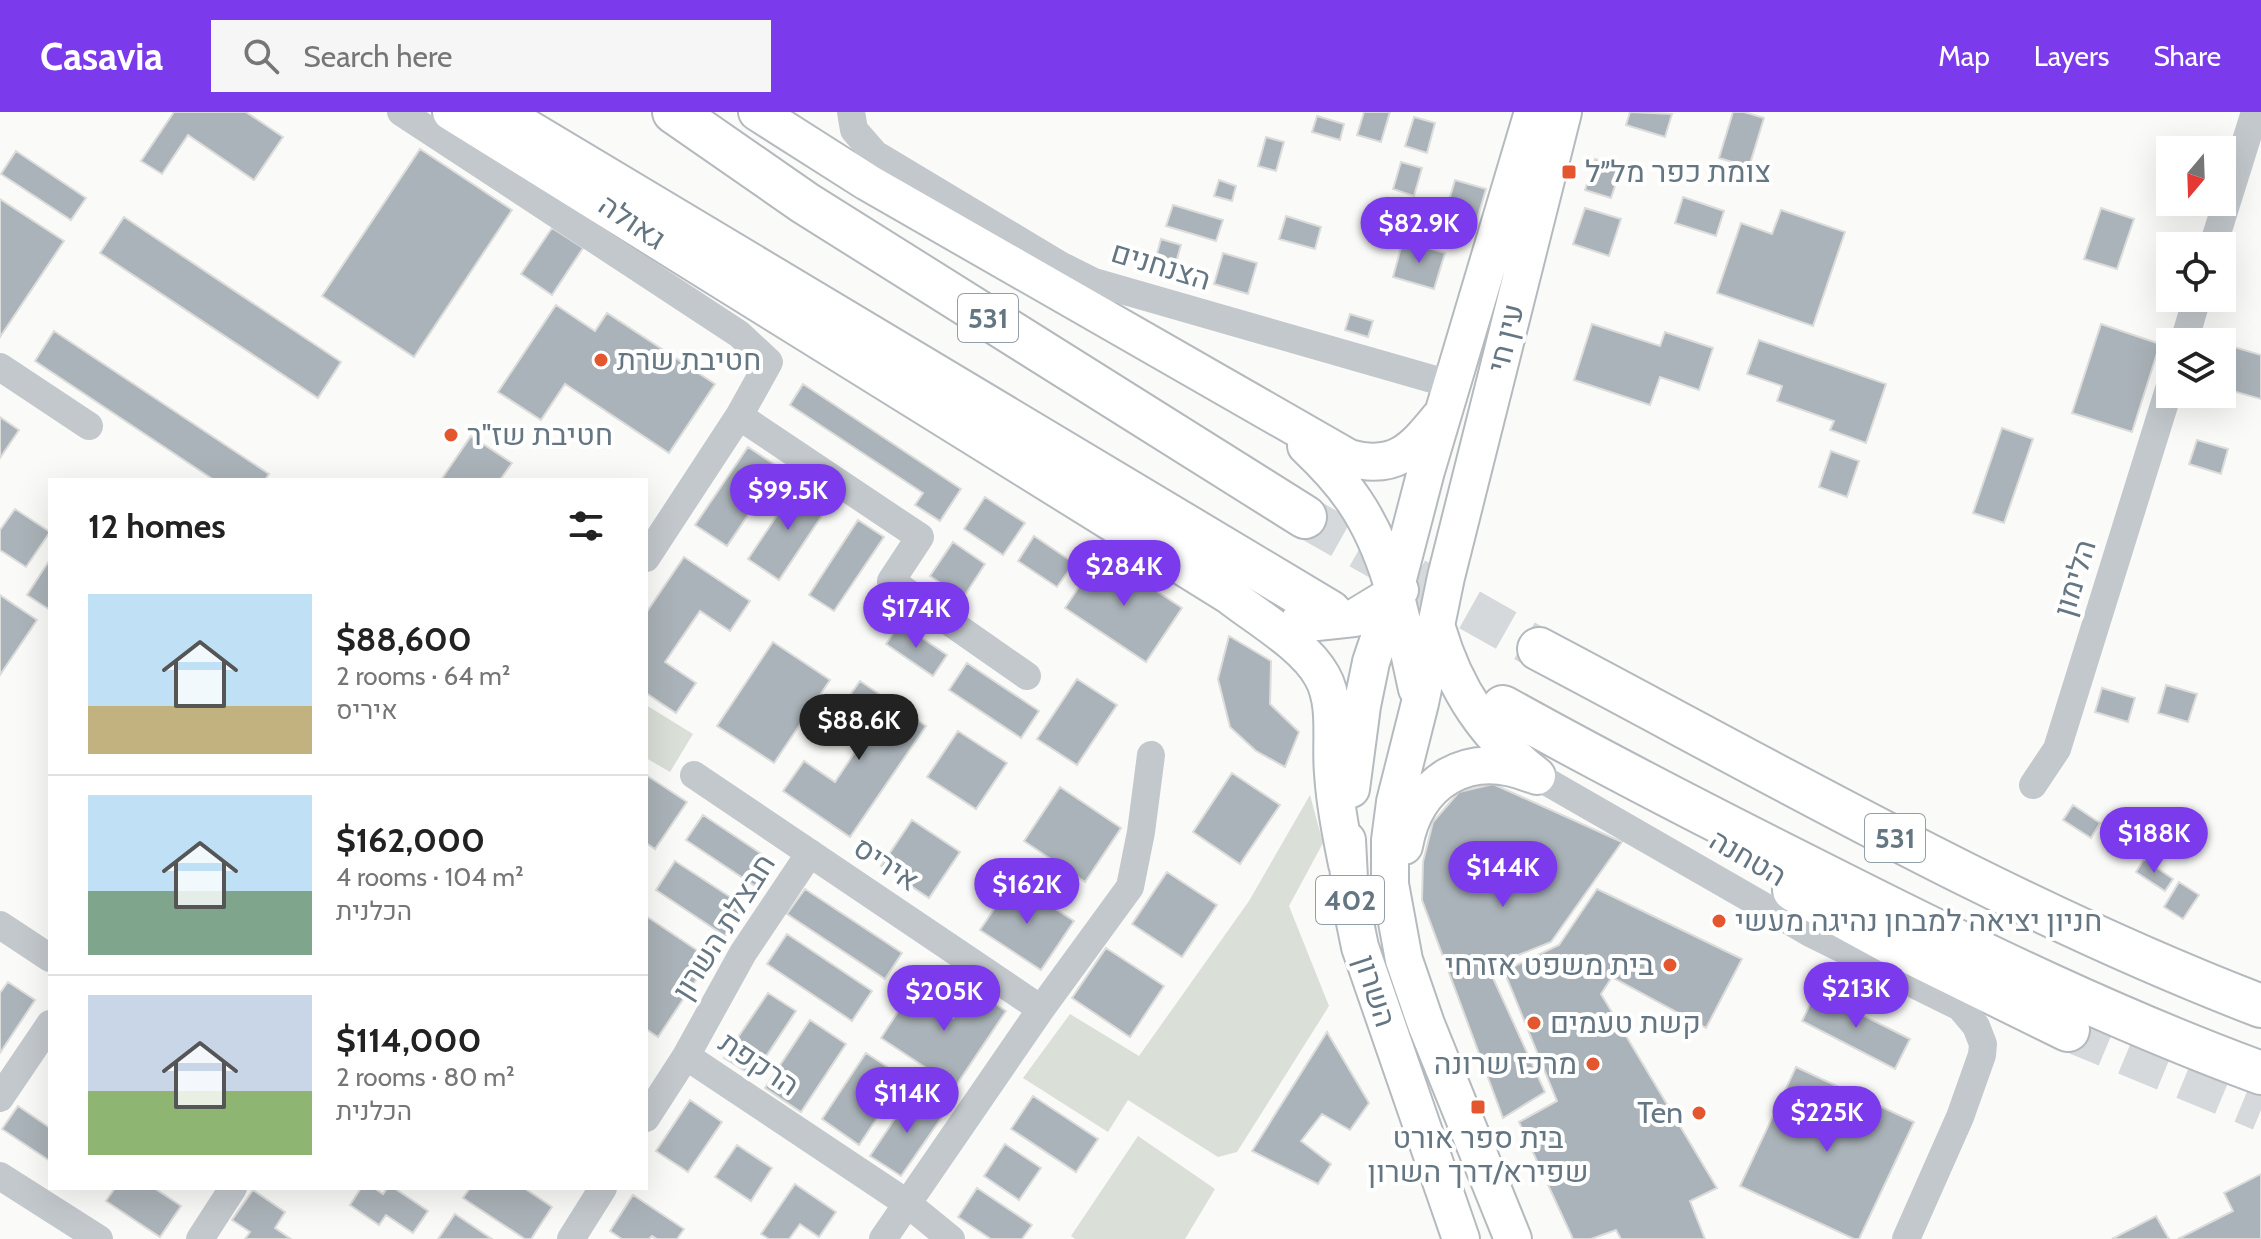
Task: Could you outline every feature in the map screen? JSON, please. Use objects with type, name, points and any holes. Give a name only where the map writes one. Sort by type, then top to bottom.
[{"type":"highway","points":[[495,112],[742,259]]},
{"type":"highway","name":"531","points":[[531,112],[742,259],[1330,612]]},
{"type":"highway","name":"531","points":[[674,112],[805,203],[1305,517],[716,112]]},
{"type":"highway","name":"531","points":[[1539,649],[1913,847],[2086,931],[2261,1006]]},
{"type":"highway","name":"531","points":[[1503,707],[2011,969],[2199,1050],[2261,1073]]},
{"type":"highway","points":[[1554,736],[1698,833],[1804,896],[1893,944],[2068,1030]]},
{"type":"main road","points":[[451,112],[1230,596],[1304,655],[1323,677],[1329,702],[1334,795],[1347,864]]},
{"type":"main road","points":[[757,112],[867,182],[1349,458],[1375,462],[1402,456],[1413,447],[1448,399]]},
{"type":"main road","name":"עין חי","points":[[1420,491],[1533,112]]},
{"type":"main road","name":"עין חי","points":[[1458,532],[1563,112]]},
{"type":"main road","points":[[1273,416],[1330,470],[1356,503],[1375,539],[1394,594],[1420,703]]},
{"type":"main road","points":[[1420,491],[1426,576],[1452,671],[1477,716],[1501,745],[1537,776]]},
{"type":"main road","name":"402","points":[[1394,594],[1420,491]]},
{"type":"main road","points":[[1230,596],[1286,617],[1317,622],[1354,618],[1426,576],[1458,532]]},
{"type":"main road","name":"402","points":[[1420,703],[1458,532]]},
{"type":"main road","name":"השרון","points":[[1394,594],[1380,630],[1362,706],[1350,800],[1347,864],[1350,898],[1366,967],[1461,1239]]},
{"type":"main road","name":"השרון","points":[[1420,703],[1401,771],[1391,830],[1390,884],[1399,943],[1426,1024],[1513,1239]]},
{"type":"main road","points":[[1399,943],[1404,842],[1414,812],[1422,800],[1445,779],[1475,765],[1502,764],[1537,776]]},
{"type":"street","name":"גאולה","points":[[401,112],[739,334],[769,362],[739,416]]},
{"type":"street","name":"הצנחנים","points":[[851,112],[854,130],[875,154],[1060,265],[1094,282],[1448,399]]},
{"type":"street","points":[[2217,232],[2255,112]]},
{"type":"street","points":[[0,367],[89,426]]},
{"type":"street","name":"הלימון","points":[[2033,785],[2057,749],[2163,408]]},
{"type":"street","points":[[648,555],[739,416],[920,537],[891,581],[1027,676]]},
{"type":"street","points":[[883,1239],[1041,1009],[1130,887],[1151,755]]},
{"type":"street","name":"איריס","points":[[694,775],[1041,1009]]},
{"type":"street","name":"הטחנה","points":[[1537,776],[1812,934],[1950,1002],[1968,1015],[1981,1036],[1982,1055],[1960,1117],[1906,1239]]},
{"type":"street","name":"חבצלת השרון","points":[[648,1115],[686,1056],[743,953],[810,853]]},
{"type":"street","points":[[0,925],[48,957]]},
{"type":"street","points":[[0,1098],[48,1027]]},
{"type":"street","name":"הרקפת","points":[[686,1056],[908,1204],[951,1239]]},
{"type":"street","points":[[0,1176],[99,1239]]},
{"type":"street","points":[[200,1239],[232,1190]]},
{"type":"street","points":[[571,1239],[602,1190]]},
{"type":"shaded area","points":[[648,706],[693,734],[670,772],[648,759]]},
{"type":"shaded area","points":[[1310,795],[1323,843],[1289,906],[1329,1006],[1237,1152],[1218,1157],[1128,1100],[1108,1132],[1023,1078],[1070,1014],[1139,1056],[1249,901]]},
{"type":"shaded area","points":[[1138,1136],[1215,1189],[1185,1239],[1075,1239],[1071,1236]]},
{"type":"building","points":[[174,112],[246,112],[283,137],[254,180],[188,135],[162,174],[141,161]]},
{"type":"building","points":[[1364,112],[1390,112],[1381,142],[1357,135]]},
{"type":"building","points":[[1630,112],[1672,114],[1665,137],[1626,125]]},
{"type":"building","points":[[1733,112],[1764,118],[1749,167],[1719,158]]},
{"type":"building","points":[[1317,116],[1344,124],[1340,140],[1312,132]]},
{"type":"building","points":[[1414,117],[1435,123],[1427,153],[1405,146]]},
{"type":"building","points":[[1266,137],[1284,142],[1276,171],[1258,166]]},
{"type":"building","points":[[420,149],[512,210],[414,357],[322,296]]},
{"type":"building","points":[[16,151],[86,198],[71,220],[1,174]]},
{"type":"building","points":[[1595,159],[1621,168],[1611,198],[1585,190]]},
{"type":"building","points":[[1401,162],[1422,168],[1414,196],[1393,189]]},
{"type":"building","points":[[1219,180],[1236,186],[1232,201],[1214,196]]},
{"type":"building","points":[[1455,180],[1486,189],[1476,223],[1445,214]]},
{"type":"building","points":[[1683,197],[1724,211],[1716,236],[1675,223]]},
{"type":"building","points":[[0,199],[64,241],[0,337]]},
{"type":"building","points":[[1173,205],[1223,220],[1216,241],[1166,226]]},
{"type":"building","points":[[1585,208],[1621,219],[1609,256],[1573,244]]},
{"type":"building","points":[[2101,208],[2134,219],[2117,269],[2084,259]]},
{"type":"building","points":[[1781,210],[1845,232],[1813,326],[1717,293],[1741,223],[1772,234]]},
{"type":"building","points":[[1286,216],[1321,227],[1315,249],[1279,239]]},
{"type":"building","points":[[124,217],[341,362],[318,398],[100,253]]},
{"type":"building","points":[[552,228],[583,248],[552,295],[521,274]]},
{"type":"building","points":[[1161,239],[1181,245],[1175,266],[1155,261]]},
{"type":"building","points":[[1403,240],[1445,253],[1434,289],[1393,277]]},
{"type":"building","points":[[1223,253],[1257,263],[1248,294],[1214,284]]},
{"type":"building","points":[[556,305],[595,331],[607,313],[715,384],[669,453],[565,384],[541,420],[498,392]]},
{"type":"building","points":[[1350,314],[1373,321],[1368,337],[1345,330]]},
{"type":"building","points":[[1592,324],[1660,346],[1665,332],[1713,348],[1699,390],[1660,377],[1650,405],[1574,380]]},
{"type":"building","points":[[2101,324],[2156,343],[2156,357],[2132,432],[2072,413]]},
{"type":"building","points":[[54,331],[269,474],[266,478],[211,478],[35,361]]},
{"type":"building","points":[[1759,340],[1886,384],[1866,443],[1830,430],[1834,421],[1777,401],[1782,386],[1747,374]]},
{"type":"building","points":[[2236,348],[2261,355],[2261,399],[2236,392]]},
{"type":"building","points":[[803,384],[961,489],[940,521],[915,505],[923,493],[790,405]]},
{"type":"building","points":[[0,417],[19,430],[0,458]]},
{"type":"building","points":[[2002,428],[2033,439],[2004,523],[1973,513]]},
{"type":"building","points":[[471,436],[512,463],[501,478],[442,478]]},
{"type":"building","points":[[2197,440],[2228,449],[2221,474],[2189,464]]},
{"type":"building","points":[[748,447],[780,468],[727,546],[695,525]]},
{"type":"building","points":[[1831,451],[1859,461],[1847,497],[1819,487]]},
{"type":"building","points":[[798,484],[829,505],[779,580],[748,559]]},
{"type":"building","points":[[985,497],[1025,523],[1003,555],[964,529]]},
{"type":"building","points":[[15,509],[48,531],[48,535],[26,567],[0,550],[0,530]]},
{"type":"building","points":[[858,520],[884,537],[834,611],[809,595]]},
{"type":"building","points":[[1034,536],[1074,563],[1057,587],[1018,561]]},
{"type":"building","points":[[953,542],[985,564],[963,598],[930,576]]},
{"type":"building","points":[[1101,554],[1182,608],[1146,662],[1065,608]]},
{"type":"building","points":[[684,557],[750,601],[730,631],[700,611],[665,662],[696,683],[676,713],[648,694],[648,610]]},
{"type":"building","points":[[48,563],[48,609],[27,595]]},
{"type":"building","points":[[0,595],[37,620],[0,675]]},
{"type":"building","points":[[900,623],[947,655],[933,676],[886,644]]},
{"type":"building","points":[[1229,636],[1271,661],[1270,704],[1299,732],[1285,767],[1256,751],[1230,727],[1218,679]]},
{"type":"building","points":[[773,642],[830,680],[774,763],[717,726]]},
{"type":"building","points":[[967,663],[1039,711],[1021,738],[949,690]]},
{"type":"building","points":[[1077,679],[1117,705],[1077,765],[1037,739]]},
{"type":"building","points":[[860,681],[926,726],[850,837],[783,791],[804,761],[835,782],[869,731],[839,711]]},
{"type":"building","points":[[2166,685],[2197,694],[2188,722],[2158,713]]},
{"type":"building","points":[[2102,688],[2135,698],[2128,722],[2095,712]]},
{"type":"building","points":[[958,731],[1007,763],[976,809],[927,777]]},
{"type":"building","points":[[1232,773],[1280,805],[1240,864],[1193,832]]},
{"type":"building","points":[[648,776],[687,802],[655,849],[648,844]]},
{"type":"building","points":[[1493,784],[1622,842],[1551,942],[1488,967],[1545,1092],[1503,1118],[1422,900],[1423,862],[1433,822],[1459,792]]},
{"type":"building","points":[[1060,787],[1121,828],[1085,882],[1024,841]]},
{"type":"building","points":[[2073,805],[2100,823],[2091,838],[2063,820]]},
{"type":"building","points":[[703,815],[775,863],[758,888],[686,840]]},
{"type":"building","points":[[912,820],[960,852],[929,898],[881,866]]},
{"type":"building","points":[[2144,859],[2173,879],[2165,891],[2136,872]]},
{"type":"building","points":[[675,861],[744,906],[725,936],[656,890]]},
{"type":"building","points":[[1167,872],[1217,905],[1182,957],[1132,924]]},
{"type":"building","points":[[1013,881],[1074,921],[1041,970],[980,930]]},
{"type":"building","points":[[2179,882],[2199,895],[2183,919],[2164,907]]},
{"type":"building","points":[[805,889],[902,953],[885,979],[787,914]]},
{"type":"building","name":"מרכז שרונה","points":[[1597,889],[1742,959],[1706,1028],[1612,977],[1601,994],[1717,1188],[1690,1201],[1705,1239],[1621,1239],[1616,1230],[1591,1239],[1573,1239],[1519,1122],[1557,1101],[1504,971],[1559,945]]},
{"type":"building","points":[[648,917],[710,959],[658,1037],[648,1030]]},
{"type":"building","points":[[787,934],[872,991],[852,1021],[767,964]]},
{"type":"building","points":[[1106,948],[1164,986],[1130,1037],[1072,998]]},
{"type":"building","points":[[8,982],[35,1000],[0,1053],[0,993]]},
{"type":"building","points":[[973,989],[1006,1011],[955,1087],[881,1038],[912,990],[953,1018]]},
{"type":"building","points":[[1816,992],[1910,1039],[1895,1069],[1802,1021]]},
{"type":"building","points":[[768,993],[796,1011],[753,1076],[724,1058]]},
{"type":"building","points":[[810,1020],[846,1044],[801,1112],[765,1088]]},
{"type":"building","points":[[1327,1032],[1369,1103],[1350,1130],[1322,1114],[1301,1141],[1331,1164],[1318,1184],[1252,1151]]},
{"type":"building","points":[[866,1053],[904,1078],[859,1145],[822,1119]]},
{"type":"building","points":[[1796,1067],[1914,1122],[1859,1239],[1740,1186]]},
{"type":"building","points":[[912,1093],[944,1114],[901,1176],[870,1156]]},
{"type":"building","points":[[1033,1096],[1098,1139],[1076,1172],[1011,1129]]},
{"type":"building","points":[[690,1100],[722,1122],[688,1172],[656,1151]]},
{"type":"building","points":[[18,1106],[48,1127],[48,1160],[2,1129]]},
{"type":"building","points":[[1005,1144],[1041,1168],[1019,1200],[984,1176]]},
{"type":"building","points":[[737,1145],[772,1168],[751,1201],[715,1177]]},
{"type":"building","points":[[2261,1174],[2261,1239],[2178,1239],[2233,1211],[2224,1193]]},
{"type":"building","points":[[795,1184],[836,1212],[819,1237],[800,1224],[789,1239],[769,1239],[761,1234]]},
{"type":"building","points":[[977,1188],[1032,1225],[1022,1239],[991,1239],[958,1217]]},
{"type":"building","points":[[114,1190],[157,1190],[181,1206],[160,1237],[106,1201]]},
{"type":"building","points":[[253,1190],[285,1212],[275,1228],[291,1239],[245,1239],[250,1232],[232,1220]]},
{"type":"building","points":[[360,1190],[377,1190],[383,1194],[386,1190],[397,1190],[428,1211],[413,1233],[386,1215],[379,1225],[350,1205]]},
{"type":"building","points":[[469,1190],[527,1190],[552,1207],[531,1239],[525,1239],[463,1198]]},
{"type":"building","points":[[633,1195],[684,1229],[677,1239],[652,1236],[649,1239],[622,1239],[610,1231]]},
{"type":"building","points":[[455,1214],[492,1239],[438,1239]]},
{"type":"building","points":[[2156,1216],[2169,1239],[2112,1239]]},
{"type":"tunnel","points":[[1305,517],[1539,649]]},
{"type":"tunnel","points":[[2068,1030],[2261,1110]]},
{"type":"place","name":"צומת כפר מל״ל","points":[[1569,172]]},
{"type":"place","name":"חטיבת שרת","points":[[601,360]]},
{"type":"place","name":"חטיבת שז\"ר","points":[[451,435]]},
{"type":"place","name":"חניון יציאה למבחן נהיגה מעשי","points":[[1719,921]]},
{"type":"place","name":"בית משפט אזרחי","points":[[1670,965]]},
{"type":"place","name":"קשת טעמים","points":[[1534,1023]]},
{"type":"place","name":"מרכז שרונה","points":[[1593,1064]]},
{"type":"place","name":"בית ספר אורט שפירא/דרך השרון","points":[[1478,1107]]},
{"type":"place","name":"Ten","points":[[1699,1113]]}]
